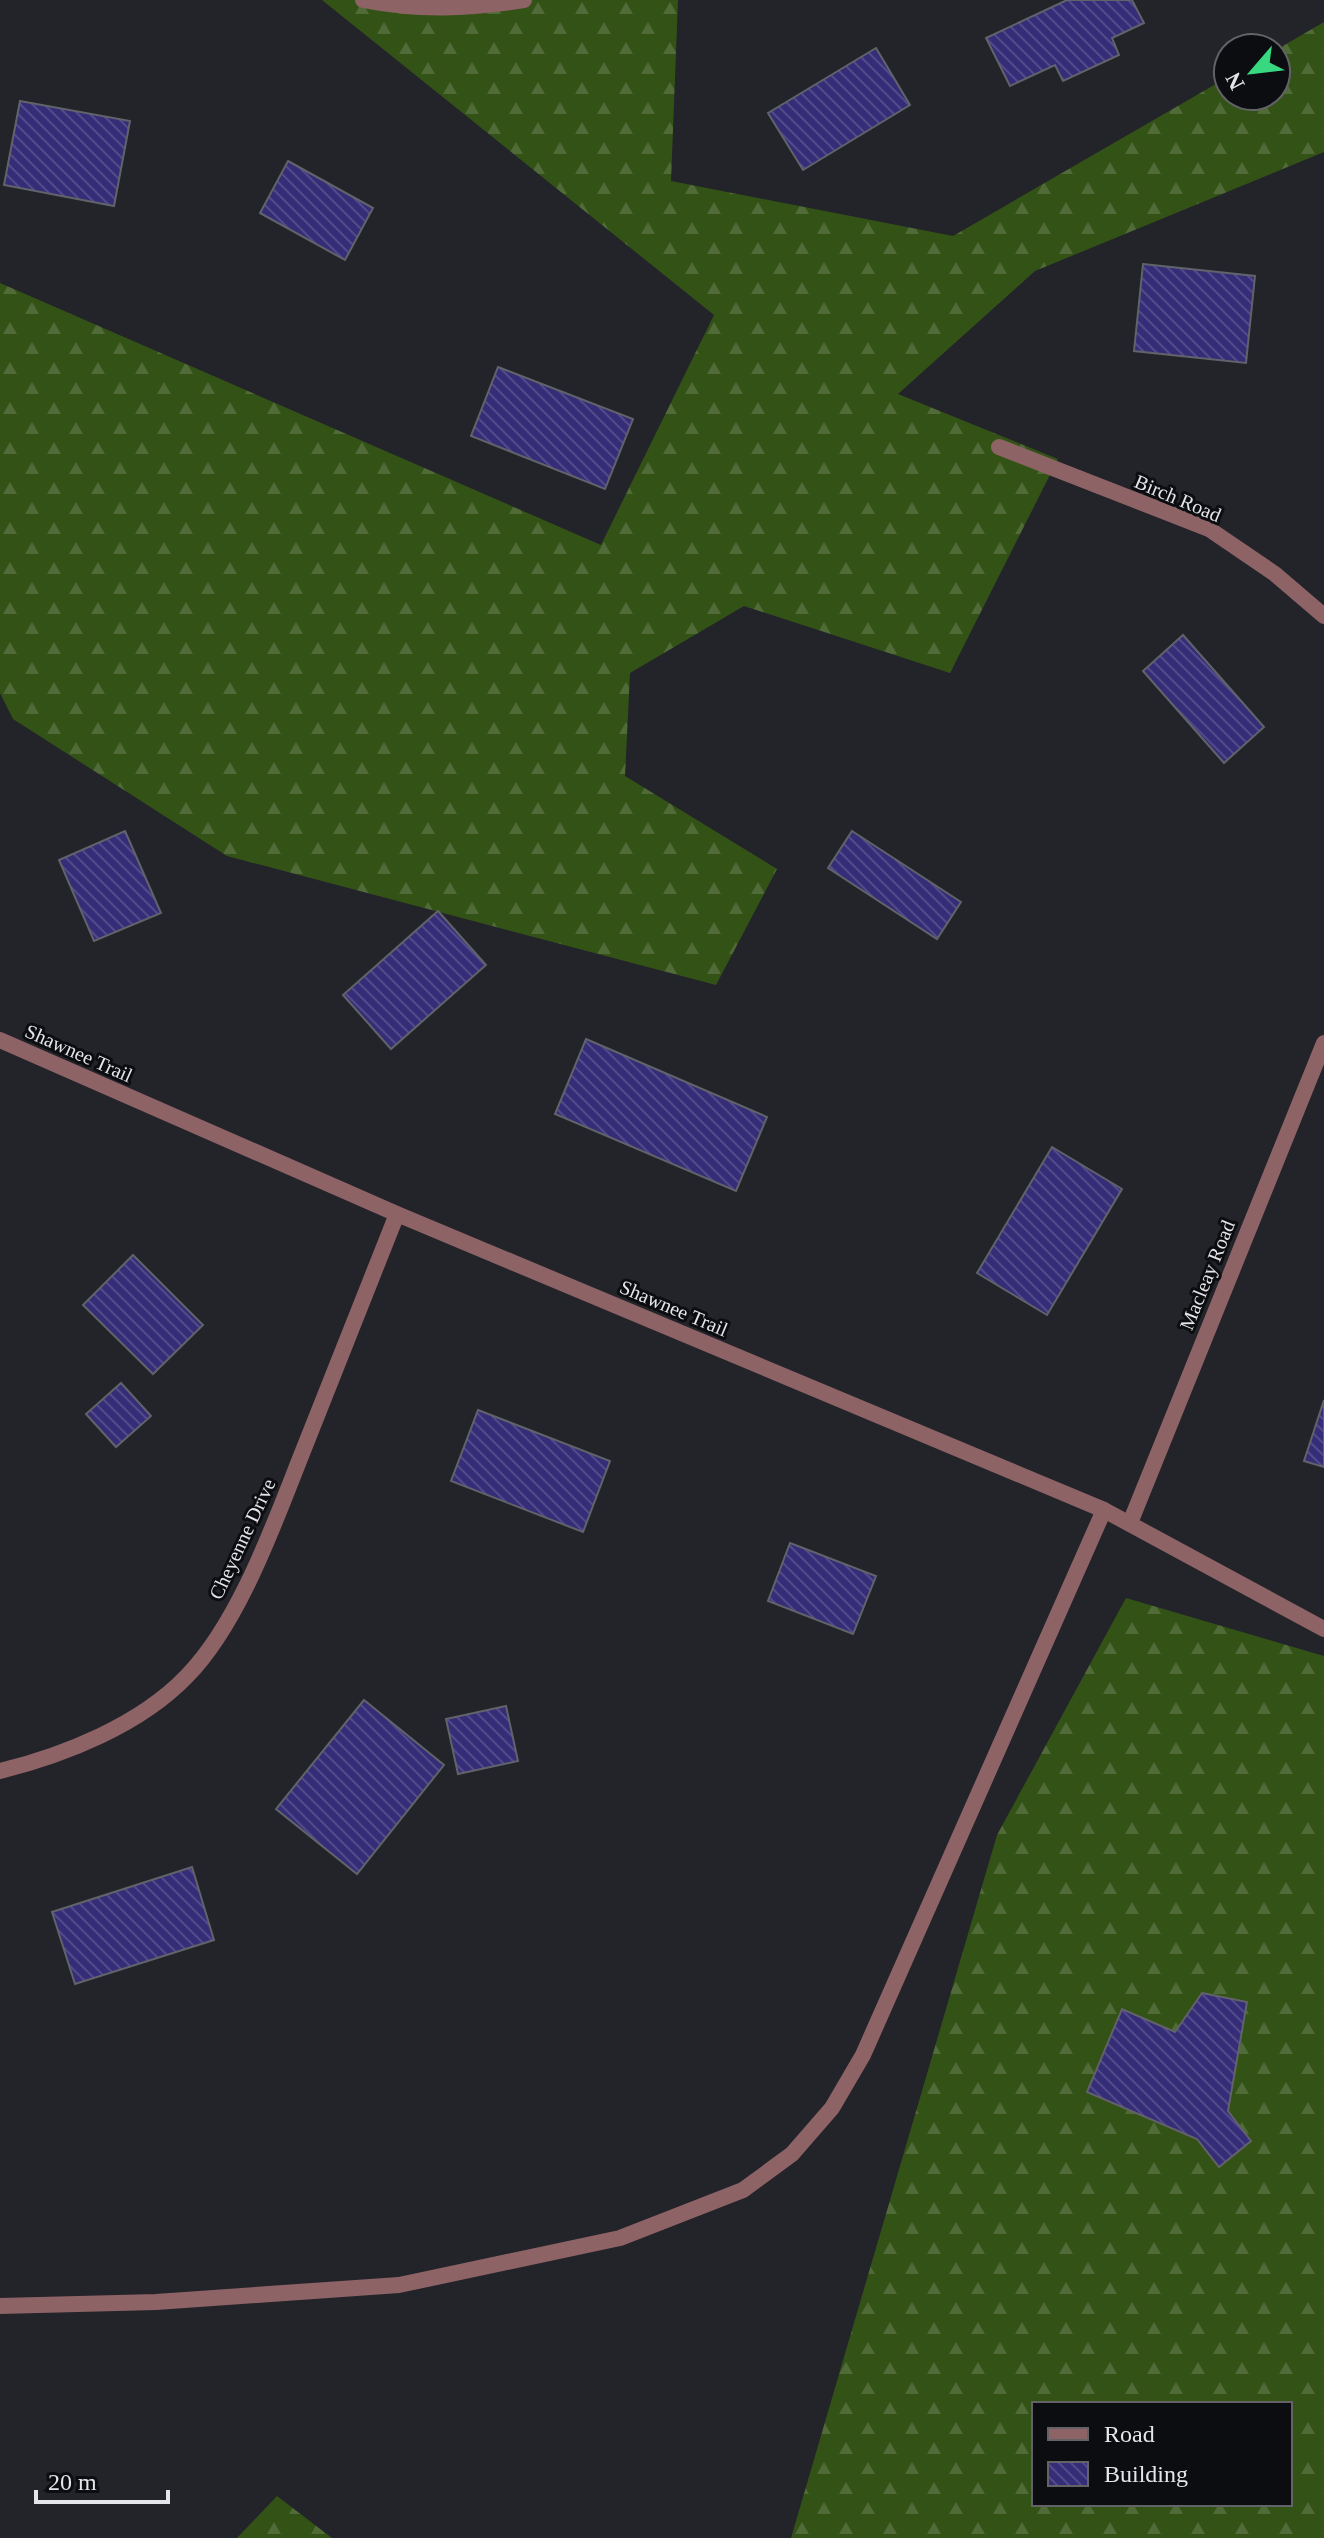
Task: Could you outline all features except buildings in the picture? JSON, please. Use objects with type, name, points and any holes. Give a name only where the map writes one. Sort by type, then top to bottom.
[{"type":"street","points":[[363,0],[406,9],[466,9],[524,0]]},
{"type":"street","name":"Birch Road","points":[[999,447],[1209,529],[1275,574],[1324,616]]},
{"type":"street","name":"Shawnee Trail","points":[[0,1040],[397,1214],[1104,1510],[1324,1629]]},
{"type":"street","name":"Macleay Road","points":[[1130,1523],[1324,1043]]},
{"type":"street","name":"Cheyenne Drive","points":[[0,1771],[85,1741],[139,1713],[187,1677],[207,1653],[268,1538],[397,1214]]},
{"type":"street","points":[[0,2306],[156,2302],[399,2285],[620,2238],[743,2190],[792,2154],[832,2108],[863,2055],[1104,1510]]},
{"type":"green space","points":[[322,0],[678,0],[671,181],[953,236],[1212,86],[1212,112],[1292,112],[1292,41],[1324,22],[1324,152],[1035,271],[898,394],[1058,459],[950,673],[744,606],[630,673],[625,776],[777,869],[716,985],[227,856],[13,719],[0,693],[0,283],[601,545],[714,315]]},
{"type":"green space","points":[[1126,1598],[1324,1656],[1324,2538],[791,2538],[997,1835]]},
{"type":"green space","points":[[277,2496],[332,2538],[237,2538]]}]
